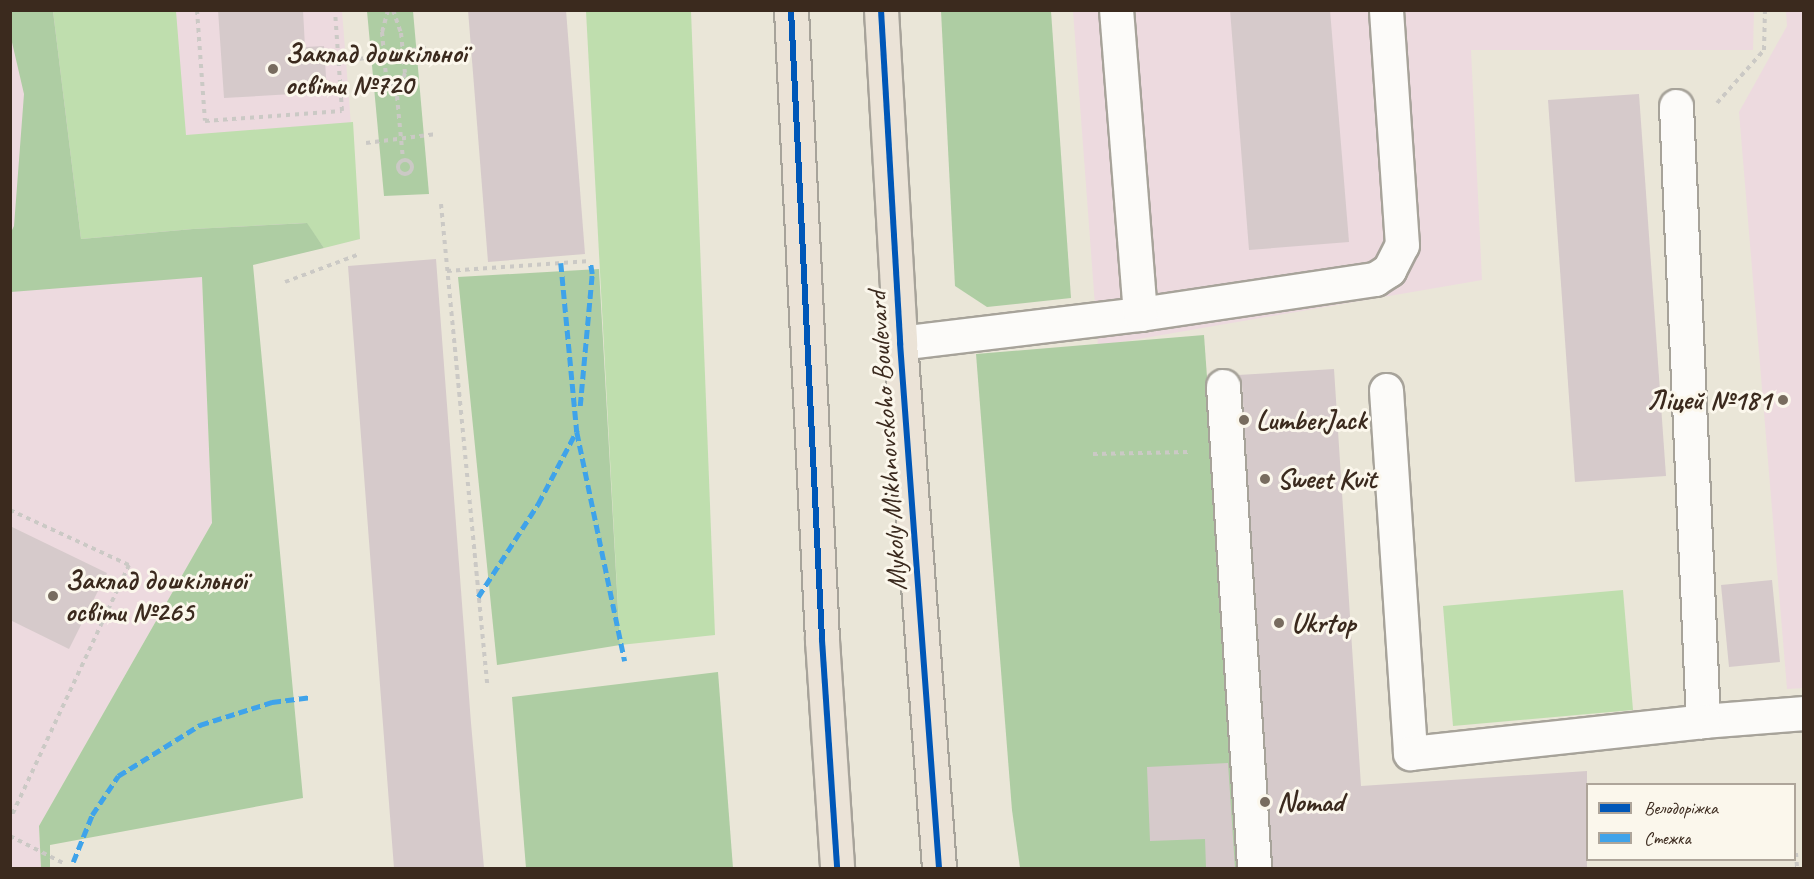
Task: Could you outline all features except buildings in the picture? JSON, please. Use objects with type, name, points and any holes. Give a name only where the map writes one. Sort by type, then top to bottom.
[{"type":"highway","points":[[791,10],[822,640],[837,868]]},
{"type":"highway","name":"Mykoly Mikhnovskoho Boulevard","points":[[881,10],[900,343],[939,868]]},
{"type":"lane","points":[[1116,10],[1140,314]]},
{"type":"lane","points":[[900,343],[1140,314],[1375,279],[1389,270],[1402,245],[1386,10]]},
{"type":"lane","points":[[1676,106],[1702,721]]},
{"type":"lane","points":[[1223,386],[1254,868]]},
{"type":"lane","points":[[1386,390],[1410,753],[1702,721],[1803,713]]},
{"type":"path","points":[[197,10],[206,122],[342,111],[335,10]]},
{"type":"path","points":[[388,10],[382,32],[386,76],[397,96],[403,159]]},
{"type":"path","points":[[393,10],[401,33],[405,73],[397,96]]},
{"type":"path","points":[[1678,147],[1764,50],[1765,10]]},
{"type":"path","points":[[403,51],[430,48]]},
{"type":"path","points":[[359,59],[384,56]]},
{"type":"path","points":[[366,143],[436,134]]},
{"type":"path","points":[[441,204],[487,686]]},
{"type":"path","points":[[285,282],[360,254]]},
{"type":"path","points":[[447,271],[590,261]]},
{"type":"path","points":[[1093,454],[1228,452]]},
{"type":"path","points":[[10,510],[129,565],[10,819]]},
{"type":"path","points":[[10,836],[63,863]]},
{"type":"path","points":[[1796,853],[1797,868]]},
{"type":"shaded area","points":[[11,11],[342,11],[360,239],[202,277],[212,523],[39,826],[41,868],[11,868]]},
{"type":"shaded area","points":[[1073,11],[1754,11],[1753,50],[1471,50],[1482,280],[1098,346]]},
{"type":"shaded area","name":"Ліцей №181","points":[[1786,11],[1804,11],[1804,688],[1787,689],[1739,112],[1787,26]]},
{"type":"green space","points":[[11,10],[53,11],[81,239],[193,229],[307,223],[324,248],[253,265],[303,798],[50,845],[50,868],[41,868],[39,826],[212,523],[202,277],[11,292],[11,232],[14,226],[24,94],[11,38]]},
{"type":"green space","points":[[53,11],[176,11],[186,135],[353,122],[360,239],[324,248],[306,223],[193,229],[81,239]]},
{"type":"green space","points":[[367,11],[413,11],[429,194],[384,196]]},
{"type":"green space","points":[[586,11],[691,11],[715,635],[620,645]]},
{"type":"green space","points":[[941,11],[1051,11],[1071,298],[987,307],[955,286]]},
{"type":"green space","points":[[599,269],[620,645],[497,665],[458,277]]},
{"type":"green space","points":[[1204,335],[1242,868],[1020,868],[1012,810],[976,354]]},
{"type":"green space","points":[[1623,590],[1633,710],[1453,726],[1443,606]]},
{"type":"green space","points":[[718,672],[733,868],[526,868],[512,697]]},
{"type":"marked path","points":[[580,406],[592,274],[590,261]]},
{"type":"marked path","points":[[561,263],[577,432],[625,661]]},
{"type":"marked path","points":[[478,597],[538,504],[577,430]]},
{"type":"marked path","points":[[73,862],[92,815],[118,776],[200,725],[272,702],[312,697]]},
{"type":"cycle path","points":[[791,10],[822,640],[837,868]]},
{"type":"cycle path","points":[[881,10],[900,343],[939,868]]},
{"type":"place","name":"Заклад дошкільної освіти №720","points":[[273,69]]},
{"type":"place","name":"Ліцей №181","points":[[1783,400]]},
{"type":"place","name":"LumberJack","points":[[1244,420]]},
{"type":"place","name":"Sweet Kvit","points":[[1265,479]]},
{"type":"place","name":"Заклад дошкільної освіти №265","points":[[53,596]]},
{"type":"place","name":"Ukrtop","points":[[1279,623]]},
{"type":"place","name":"Nomad","points":[[1265,802]]}]
